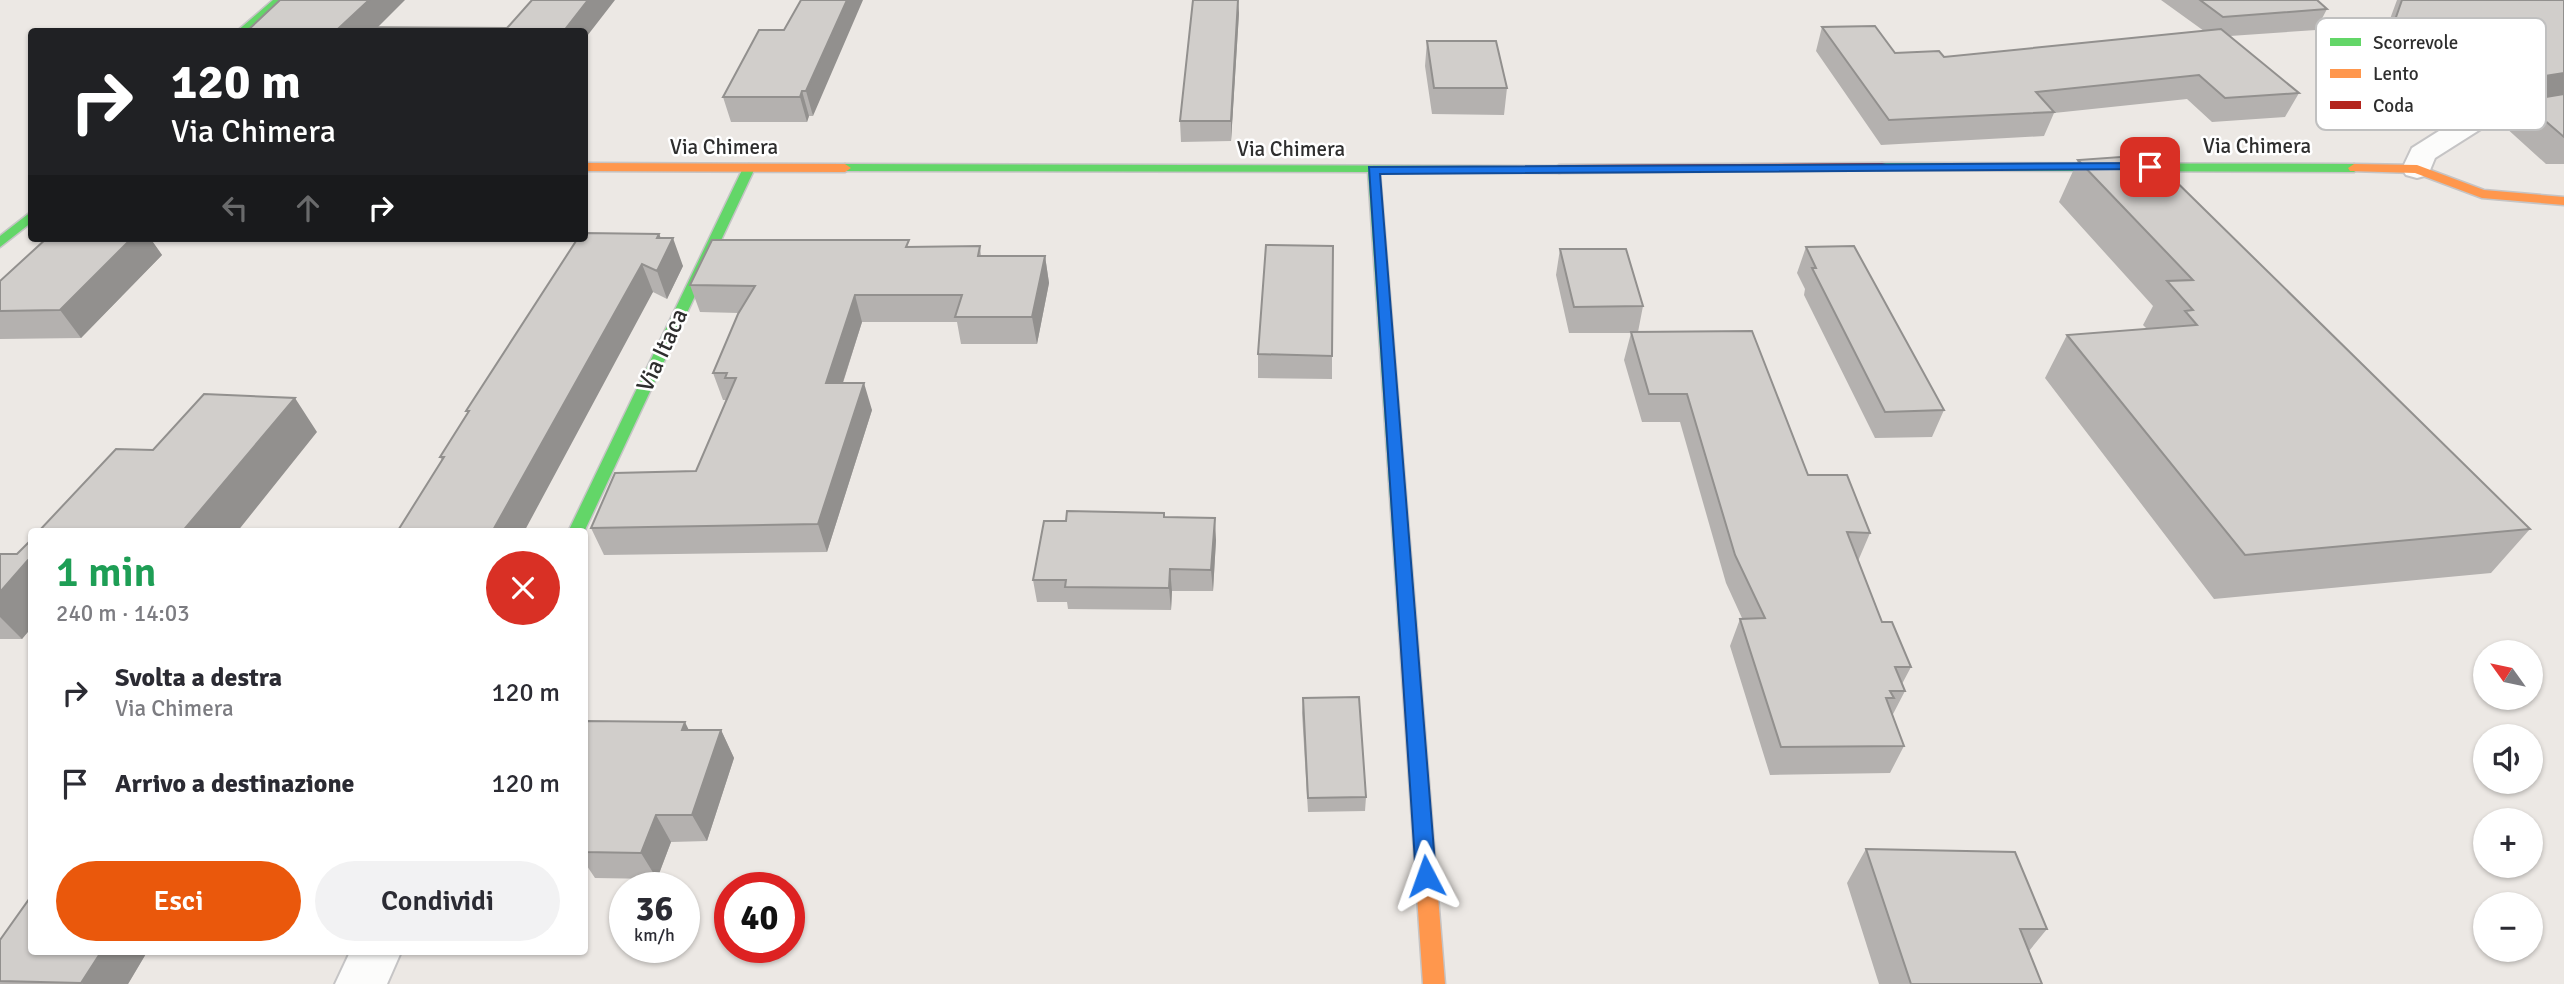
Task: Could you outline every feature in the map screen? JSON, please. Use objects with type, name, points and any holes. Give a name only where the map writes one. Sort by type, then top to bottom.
[{"type":"street","points":[[246,28],[279,0]]},
{"type":"street","points":[[2546,109],[2564,106]]},
{"type":"street","points":[[2460,130],[2422,154],[2417,169],[2482,194],[2564,201]]},
{"type":"street","name":"Via Chimera","points":[[588,167],[1374,170],[2123,166],[2417,169]]},
{"type":"street","name":"Via Itaca","points":[[578,528],[749,168]]},
{"type":"street","points":[[1374,170],[1434,984]]},
{"type":"street","points":[[0,243],[28,218]]},
{"type":"street","points":[[360,984],[374,955]]},
{"type":"building","points":[[280,0],[369,0],[340,27],[507,28],[250,28]]},
{"type":"building","points":[[532,0],[588,0],[566,28],[507,28]]},
{"type":"building","points":[[801,0],[847,0],[806,91],[802,91],[800,97],[723,97],[759,30],[784,30]]},
{"type":"building","points":[[1193,0],[1238,0],[1231,121],[1180,121]]},
{"type":"building","points":[[2200,0],[2317,0],[2327,9],[2223,17]]},
{"type":"building","points":[[2402,0],[2564,0],[2564,73],[2546,76],[2546,18],[2396,18]]},
{"type":"building","points":[[1875,26],[1895,53],[1939,51],[1944,57],[2221,29],[2299,93],[2225,98],[2199,75],[2036,92],[2054,112],[1889,120],[1822,27]]},
{"type":"building","points":[[1427,41],[1496,41],[1507,88],[1434,88]]},
{"type":"building","points":[[2564,94],[2564,137],[2546,122],[2546,97]]},
{"type":"building","points":[[2149,155],[2530,529],[2245,555],[2067,335],[2197,325],[2185,311],[2193,310],[2167,281],[2193,280],[2078,160]]},
{"type":"building","points":[[588,233],[659,234],[657,238],[673,238],[657,271],[642,264],[494,528],[400,528],[444,457],[440,457],[469,411],[466,411],[575,242],[588,242]]},
{"type":"building","points":[[712,240],[909,240],[906,247],[980,246],[978,256],[1045,256],[1032,317],[955,317],[962,295],[855,295],[826,383],[864,383],[818,524],[591,528],[615,473],[696,471],[736,378],[725,378],[727,373],[713,373],[738,314],[755,286],[690,285]]},
{"type":"building","points":[[43,242],[128,242],[60,310],[0,311],[0,281]]},
{"type":"building","points":[[1266,245],[1333,246],[1332,356],[1258,354]]},
{"type":"building","points":[[1854,246],[1944,410],[1885,412],[1812,268],[1816,268],[1806,247]]},
{"type":"building","points":[[1560,249],[1626,249],[1643,306],[1574,307]]},
{"type":"building","points":[[1752,331],[1808,475],[1847,475],[1870,533],[1847,532],[1882,622],[1892,622],[1911,667],[1895,667],[1905,691],[1890,691],[1894,698],[1886,698],[1904,746],[1781,747],[1740,619],[1765,618],[1735,555],[1687,394],[1649,394],[1631,332]]},
{"type":"building","points":[[204,394],[295,398],[185,528],[42,528],[116,449],[153,450]]},
{"type":"building","points":[[1067,511],[1164,513],[1164,517],[1215,518],[1211,570],[1170,569],[1169,588],[1065,587],[1066,580],[1033,580],[1044,521],[1066,521]]},
{"type":"building","points":[[28,543],[28,560],[0,592],[0,554],[17,554]]},
{"type":"building","points":[[1359,697],[1366,797],[1308,798],[1303,698]]},
{"type":"building","points":[[588,721],[685,722],[682,730],[721,730],[692,815],[656,815],[641,853],[588,852]]},
{"type":"building","points":[[1866,849],[2015,852],[2047,929],[2020,929],[2042,984],[1911,984]]},
{"type":"building","points":[[28,901],[28,955],[99,955],[81,983],[0,981],[0,940]]},
{"type":"traffic: fast","points":[[246,28],[279,0]]},
{"type":"traffic: fast","points":[[1882,167],[2354,168]]},
{"type":"traffic: fast","points":[[578,528],[749,168]]},
{"type":"traffic: fast","points":[[845,168],[1559,169]]},
{"type":"traffic: fast","points":[[1374,170],[1408,631]]},
{"type":"traffic: fast","points":[[0,243],[28,218]]},
{"type":"traffic: slow","points":[[588,167],[845,168]]},
{"type":"traffic: slow","points":[[2354,168],[2417,169],[2482,194],[2564,201]]},
{"type":"traffic: slow","points":[[1408,631],[1434,984]]},
{"type":"traffic: jam","points":[[1559,169],[1882,167]]},
{"type":"route","points":[[1426,876],[1374,170],[2150,167]]}]
